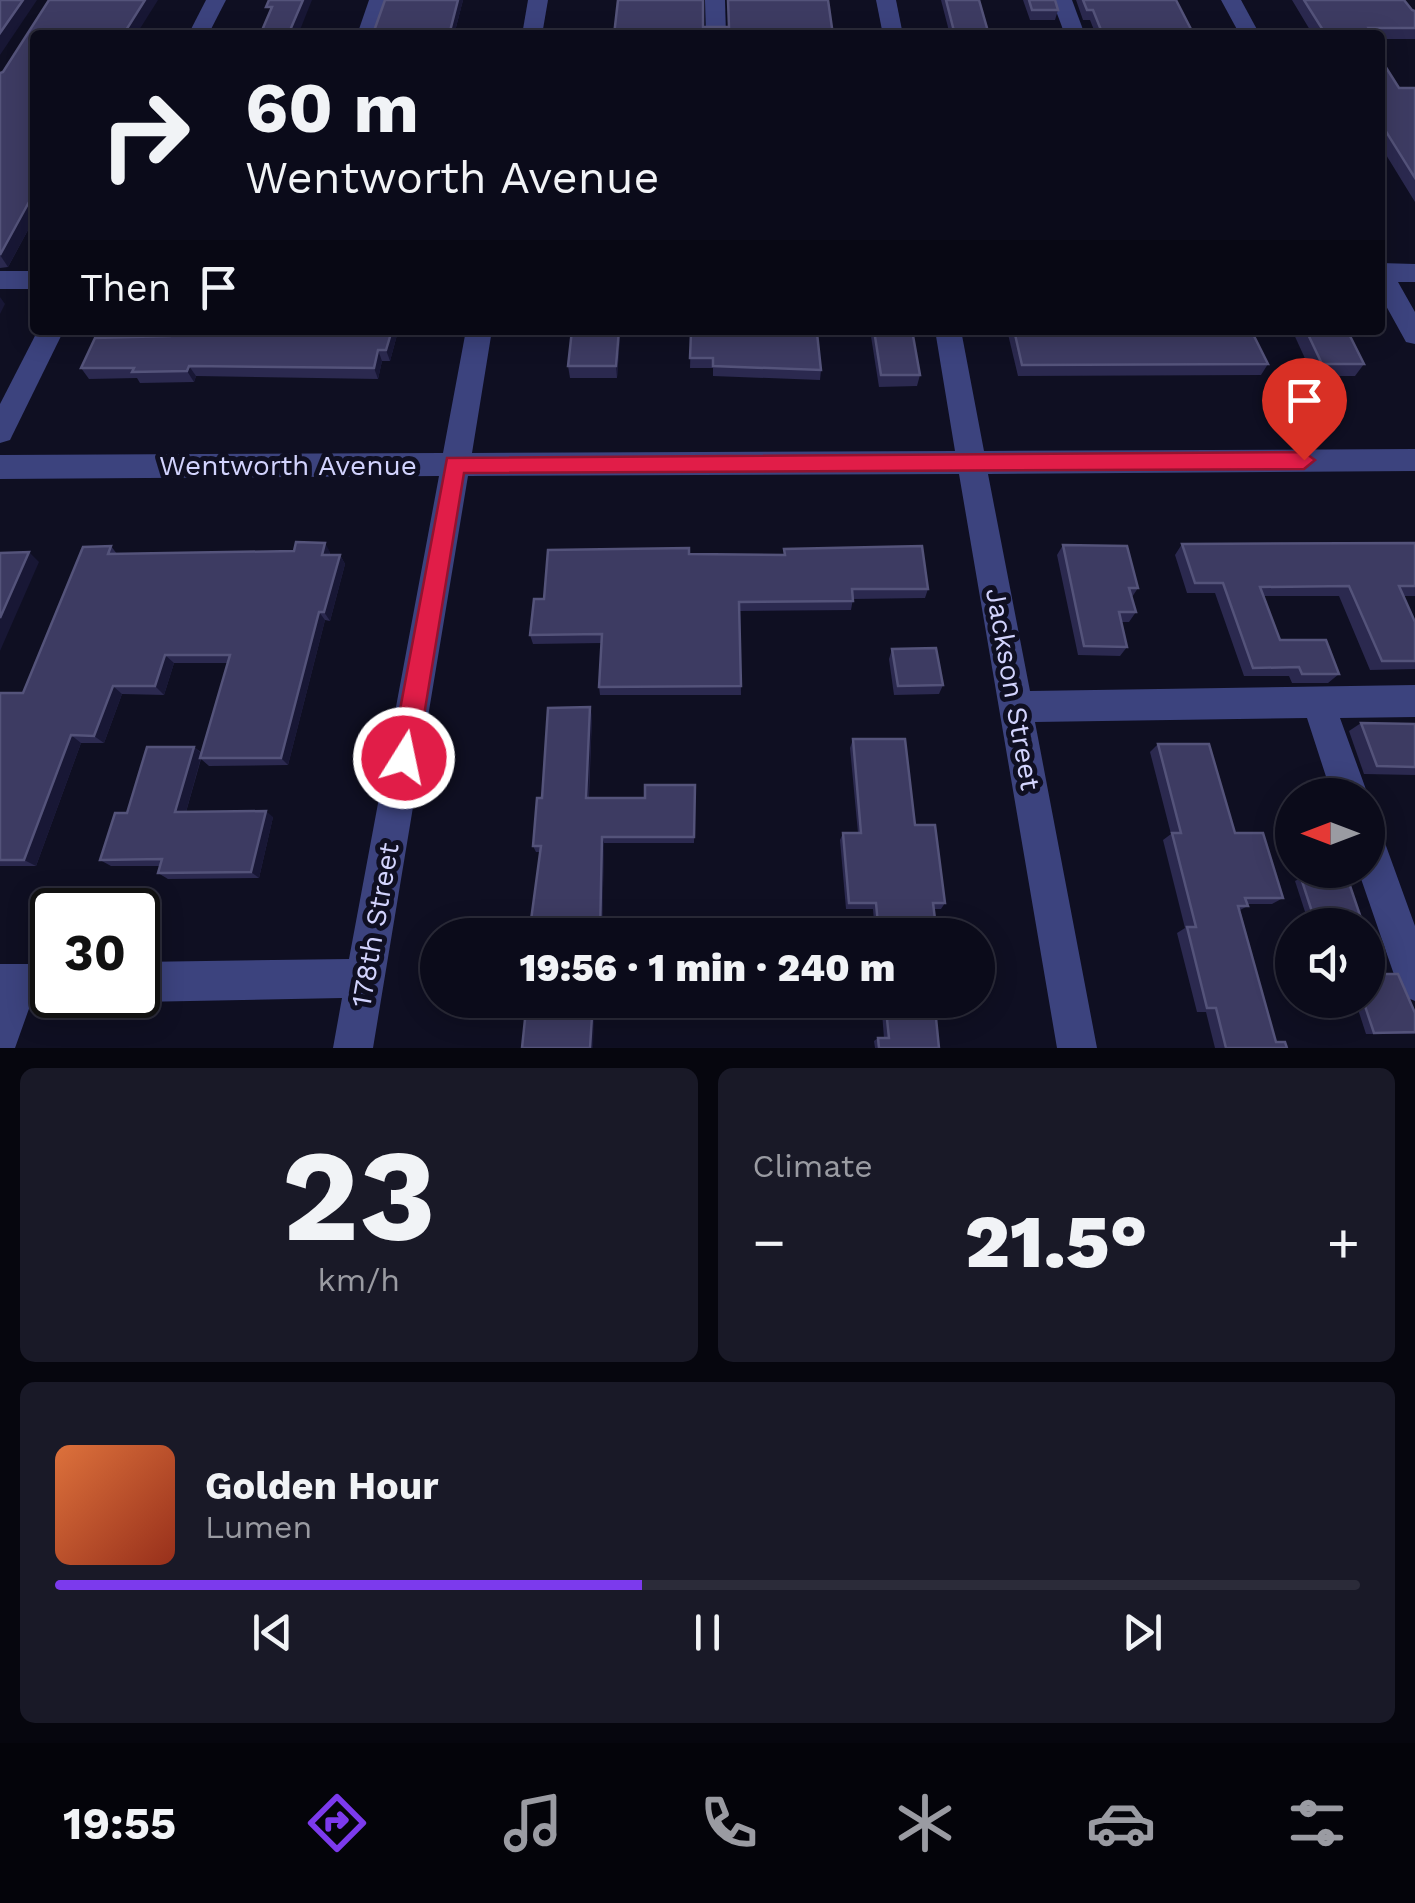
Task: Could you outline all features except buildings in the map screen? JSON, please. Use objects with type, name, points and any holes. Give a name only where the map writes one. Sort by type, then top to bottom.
[{"type":"street","points":[[201,30],[216,0]]},
{"type":"street","points":[[369,30],[379,0]]},
{"type":"street","points":[[533,30],[538,0]]},
{"type":"street","points":[[715,0],[716,30]]},
{"type":"street","points":[[886,0],[891,30]]},
{"type":"street","points":[[1062,0],[1073,30]]},
{"type":"street","points":[[1231,0],[1247,30]]},
{"type":"street","points":[[1385,273],[1415,273]]},
{"type":"street","points":[[0,280],[30,280]]},
{"type":"street","points":[[1385,282],[1415,336]]},
{"type":"street","points":[[0,432],[48,335]]},
{"type":"street","name":"178th Street","points":[[353,1048],[478,335]]},
{"type":"street","name":"Jackson Street","points":[[949,335],[1077,1048]]},
{"type":"street","name":"Wentworth Avenue","points":[[0,466],[1415,460]]},
{"type":"street","points":[[1016,707],[1415,701]]},
{"type":"street","points":[[1318,702],[1344,778]]},
{"type":"street","points":[[1383,888],[1415,981]]},
{"type":"street","points":[[160,982],[366,978]]},
{"type":"street","points":[[0,1036],[24,983]]},
{"type":"route","points":[[404,758],[455,464],[1304,460]]}]
